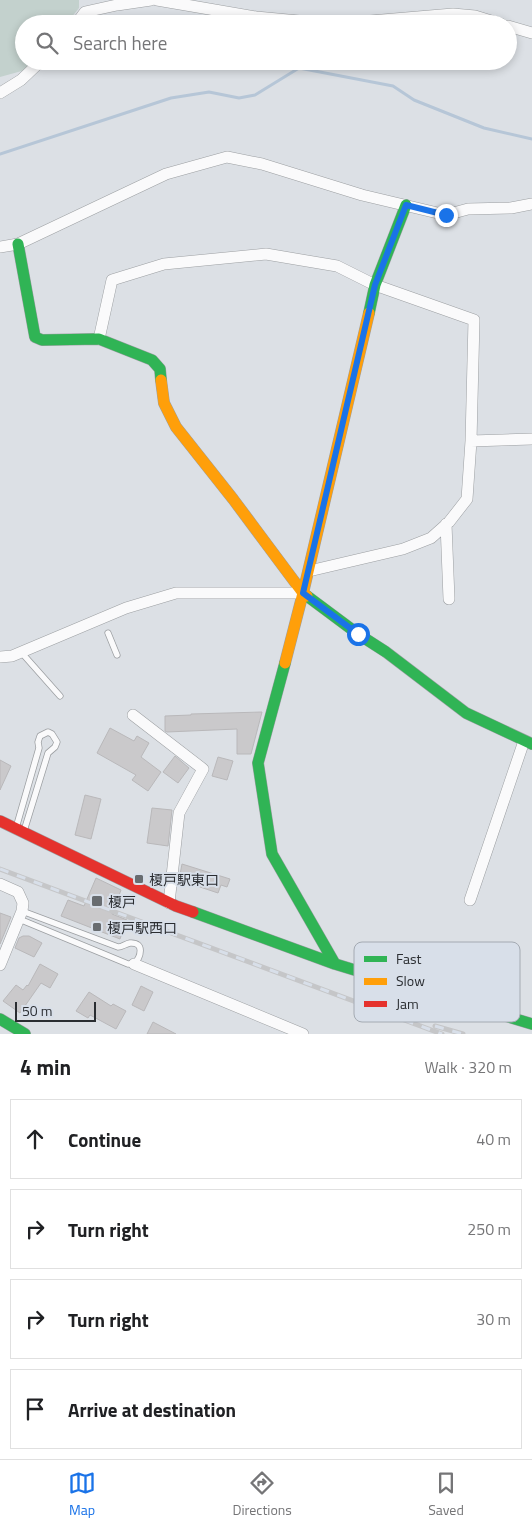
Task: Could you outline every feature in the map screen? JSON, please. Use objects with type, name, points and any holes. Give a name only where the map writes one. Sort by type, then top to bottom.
[{"type":"street","points":[[83,15],[85,12],[151,0]]},
{"type":"street","points":[[157,0],[244,15]]},
{"type":"street","points":[[441,15],[464,15]]},
{"type":"street","points":[[517,29],[532,33]]},
{"type":"street","points":[[0,92],[21,80],[32,70]]},
{"type":"street","points":[[0,247],[18,244],[166,174],[227,158],[262,164],[362,195],[446,215],[468,209],[511,208],[532,204]]},
{"type":"street","points":[[335,964],[272,854],[258,763],[303,593],[375,285],[406,205]]},
{"type":"street","points":[[18,244],[35,337],[42,340],[99,339],[152,360],[160,369],[164,404],[176,428],[233,499],[303,593],[358,634],[386,652],[466,713],[528,742],[470,900]]},
{"type":"street","points":[[99,339],[112,280],[164,264],[266,254],[337,266],[375,285],[474,320],[471,441],[467,499],[446,524],[431,538],[403,549],[308,571]]},
{"type":"street","points":[[471,441],[532,439]]},
{"type":"street","points":[[446,524],[449,599]]},
{"type":"street","points":[[0,657],[12,656],[126,608],[176,593],[303,593]]},
{"type":"street","points":[[133,715],[203,769],[179,814],[169,904]]},
{"type":"street","points":[[0,821],[169,904],[354,970]]},
{"type":"street","points":[[0,884],[18,892],[23,903],[21,915],[0,965]]},
{"type":"street","points":[[134,964],[303,1034]]},
{"type":"street","points":[[0,1019],[22,1033]]},
{"type":"street","points":[[520,1020],[532,1024]]},
{"type":"lane","points":[[108,633],[117,654]]},
{"type":"lane","points":[[21,652],[60,696]]},
{"type":"lane","points":[[48,732],[52,734],[57,742],[56,747],[48,753],[20,830],[39,748],[38,742],[40,736],[48,732]]},
{"type":"lane","points":[[21,915],[118,948],[133,943],[138,946],[141,952],[140,957],[134,964],[128,964],[21,915]]},
{"type":"shaded area","points":[[0,0],[79,0],[79,8],[73,15],[15,15],[15,70],[25,70],[0,77]]},
{"type":"building","points":[[262,712],[251,754],[237,754],[237,729],[165,731],[165,716]]},
{"type":"building","points":[[110,728],[134,741],[137,736],[149,743],[141,757],[161,772],[148,791],[132,780],[136,775],[97,753]]},
{"type":"building","points":[[175,756],[189,768],[178,783],[163,772]]},
{"type":"building","points":[[218,757],[233,761],[227,780],[212,776]]},
{"type":"building","points":[[0,760],[11,766],[0,790]]},
{"type":"building","points":[[85,795],[101,799],[91,839],[75,835]]},
{"type":"building","points":[[152,808],[172,810],[168,846],[147,843]]},
{"type":"building","points":[[182,864],[230,879],[227,887],[221,885],[218,893],[179,880]]},
{"type":"building","points":[[96,878],[121,890],[112,914],[127,920],[120,939],[61,916],[68,900],[84,906]]},
{"type":"building","points":[[0,913],[11,917],[0,944]]},
{"type":"building","points":[[29,936],[42,943],[34,957],[15,948],[19,938]]},
{"type":"building","points":[[40,964],[58,974],[50,988],[41,983],[20,1013],[3,1001],[16,985],[23,990],[28,986]]},
{"type":"building","points":[[141,986],[153,992],[144,1011],[132,1005]]},
{"type":"building","points":[[89,992],[111,1006],[113,1004],[126,1011],[116,1029],[90,1015],[88,1018],[76,1011]]},
{"type":"building","points":[[153,1022],[176,1034],[147,1034]]},
{"type":"waterway","points":[[0,154],[171,98],[209,92],[239,98],[255,95],[296,70]]},
{"type":"waterway","points":[[309,70],[393,86],[414,100],[484,128],[532,139]]},
{"type":"railway","points":[[0,869],[354,1001]]},
{"type":"railway","points":[[410,1022],[442,1034]]},
{"type":"railway","points":[[435,1026],[463,1034]]},
{"type":"traffic: fast","points":[[369,313],[375,285],[406,205]]},
{"type":"traffic: fast","points":[[18,244],[35,337],[42,340],[99,339],[152,360],[160,369],[161,380]]},
{"type":"traffic: fast","points":[[307,596],[358,634],[386,652],[466,713],[532,744]]},
{"type":"traffic: fast","points":[[285,663],[258,763],[272,854],[335,964]]},
{"type":"traffic: fast","points":[[193,912],[354,970]]},
{"type":"traffic: fast","points":[[0,1019],[25,1034]]},
{"type":"traffic: fast","points":[[520,1020],[532,1024]]},
{"type":"traffic: slow","points":[[285,663],[369,313]]},
{"type":"traffic: slow","points":[[161,380],[164,403],[176,427],[307,596]]},
{"type":"traffic: jam","points":[[0,821],[176,906],[193,912]]},
{"type":"place","name":"榎戸駅東口","points":[[139,879]]},
{"type":"place","name":"榎戸","points":[[97,901]]},
{"type":"place","name":"榎戸駅西口","points":[[97,927]]},
{"type":"route","points":[[358,634],[303,593],[375,285],[406,205],[446,215]]}]
